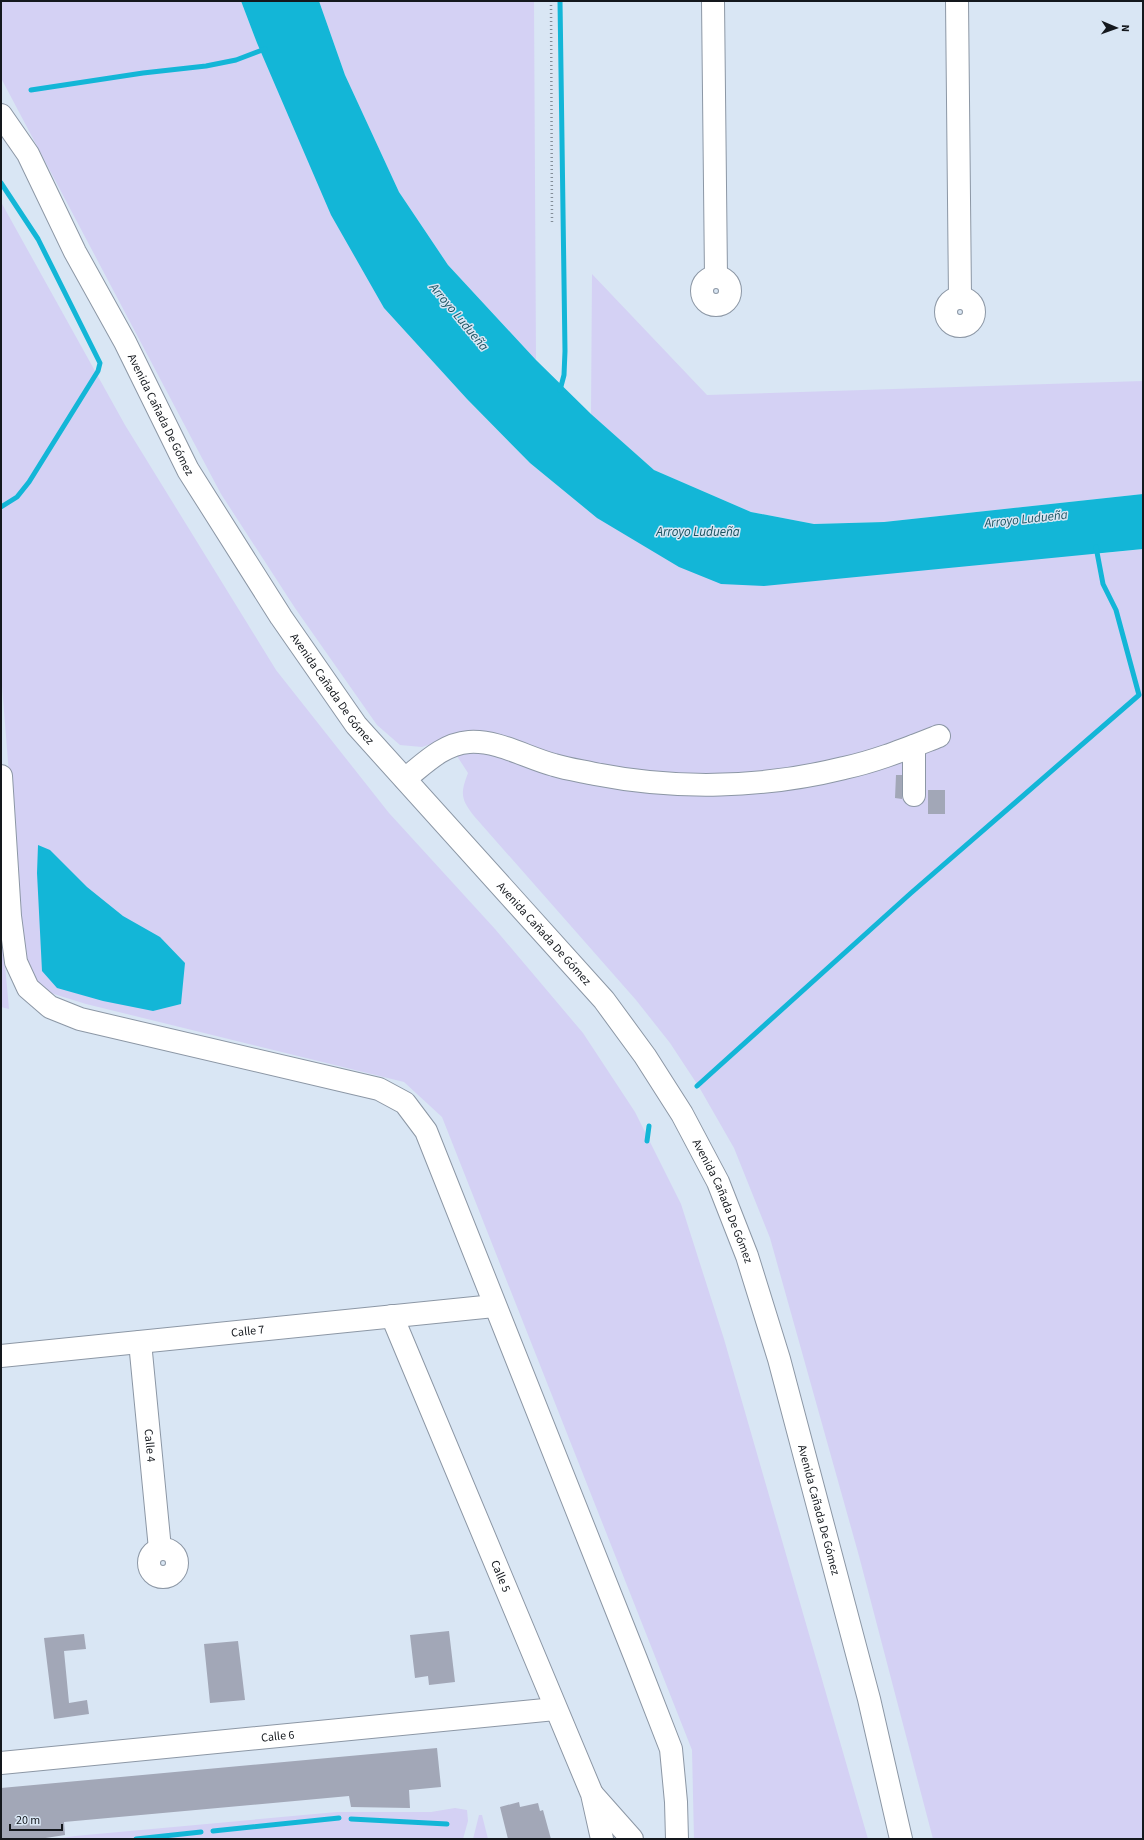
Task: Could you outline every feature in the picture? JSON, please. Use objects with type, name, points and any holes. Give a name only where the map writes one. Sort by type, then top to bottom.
[{"type":"street","points":[[713,1],[716,277]]},
{"type":"street","points":[[957,1],[960,298]]},
{"type":"street","name":"Avenida Cañada De Gómez","points":[[1,115],[28,154],[76,252],[125,342],[188,470],[281,617],[356,725],[604,1000],[645,1056],[674,1102],[718,1182],[747,1256],[779,1359],[869,1699],[901,1839]]},
{"type":"street","points":[[405,779],[443,749],[469,742],[493,745],[554,766],[610,776],[658,782],[723,785],[786,780],[845,768],[914,746],[939,736]]},
{"type":"street","points":[[914,746],[914,795]]},
{"type":"street","points":[[1,776],[10,916],[16,962],[28,988],[50,1007],[80,1019],[379,1089],[405,1103],[426,1131],[494,1306],[634,1651],[671,1750],[676,1802],[677,1839]]},
{"type":"street","name":"Calle 7","points":[[1,1356],[494,1306]]},
{"type":"street","name":"Calle 5","points":[[392,1316],[555,1709],[592,1794],[602,1839]]},
{"type":"street","name":"Calle 4","points":[[140,1342],[160,1549]]},
{"type":"street","name":"Calle 6","points":[[1,1763],[555,1709]]},
{"type":"street","points":[[592,1794],[632,1839]]},
{"type":"path","points":[[551,1],[552,224]]},
{"type":"shaded area","points":[[1,1],[241,1],[257,43],[384,308],[467,399],[530,463],[597,518],[1097,554],[1143,549],[1143,1839],[933,1839],[859,1556],[770,1238],[734,1148],[699,1087],[670,1043],[636,1000],[466,805],[463,791],[468,773],[446,739],[422,747],[400,745],[377,725],[295,608],[221,494],[1,78]]},
{"type":"shaded area","points":[[319,1],[534,1],[536,360],[448,265],[399,192],[345,75]]},
{"type":"shaded area","points":[[1,202],[125,425],[276,670],[389,813],[495,929],[583,1033],[635,1112],[681,1204],[724,1339],[868,1839],[694,1839],[692,1750],[442,1117],[404,1082],[86,1004],[44,991],[24,964],[1,673]]},
{"type":"shaded area","points":[[592,274],[707,395],[1143,381],[1143,494],[884,522],[814,524],[751,512],[654,470],[591,414]]},
{"type":"shaded area","points":[[1,922],[9,1009],[1,1007]]},
{"type":"shaded area","points":[[455,1808],[467,1810],[468,1821],[463,1839],[55,1839],[337,1812],[431,1812]]},
{"type":"shaded area","points":[[479,1815],[482,1815],[488,1839],[473,1839]]},
{"type":"water","name":"Arroyo Ludueña","points":[[241,1],[319,1],[345,75],[399,192],[448,265],[536,360],[591,414],[654,470],[751,512],[814,524],[884,522],[1143,494],[1143,549],[764,586],[721,584],[679,567],[597,518],[530,463],[467,399],[384,308],[331,215],[257,43]]},
{"type":"water","points":[[38,845],[50,850],[87,887],[123,916],[160,937],[185,963],[181,1004],[153,1011],[103,1001],[57,988],[42,971],[37,873]]},
{"type":"building","points":[[896,775],[902,775],[902,799],[895,798]]},
{"type":"building","points":[[928,790],[945,790],[945,814],[928,814]]},
{"type":"building","points":[[449,1631],[455,1682],[429,1685],[428,1676],[415,1678],[410,1635]]},
{"type":"building","points":[[84,1634],[86,1649],[64,1651],[69,1703],[87,1700],[89,1714],[54,1719],[44,1638]]},
{"type":"building","points":[[238,1641],[245,1700],[210,1703],[204,1644]]},
{"type":"building","points":[[437,1748],[441,1787],[409,1790],[410,1808],[351,1807],[349,1796],[64,1822],[65,1835],[39,1839],[1,1839],[1,1788]]},
{"type":"building","points":[[519,1802],[520,1807],[538,1803],[540,1811],[543,1810],[551,1839],[508,1839],[500,1807]]},
{"type":"waterway","points":[[560,1],[565,351],[564,375],[560,390]]},
{"type":"waterway","points":[[31,90],[143,73],[206,66],[236,60],[265,49]]},
{"type":"waterway","points":[[1,183],[38,239],[100,363],[98,371],[29,482],[17,497],[1,507]]},
{"type":"waterway","points":[[697,1086],[911,893],[1139,695],[1116,610],[1103,584],[1096,547]]},
{"type":"waterway","points":[[647,1141],[649,1126]]},
{"type":"waterway","points":[[213,1831],[339,1818]]},
{"type":"waterway","points":[[351,1819],[447,1824]]},
{"type":"waterway","points":[[136,1839],[201,1832]]}]
